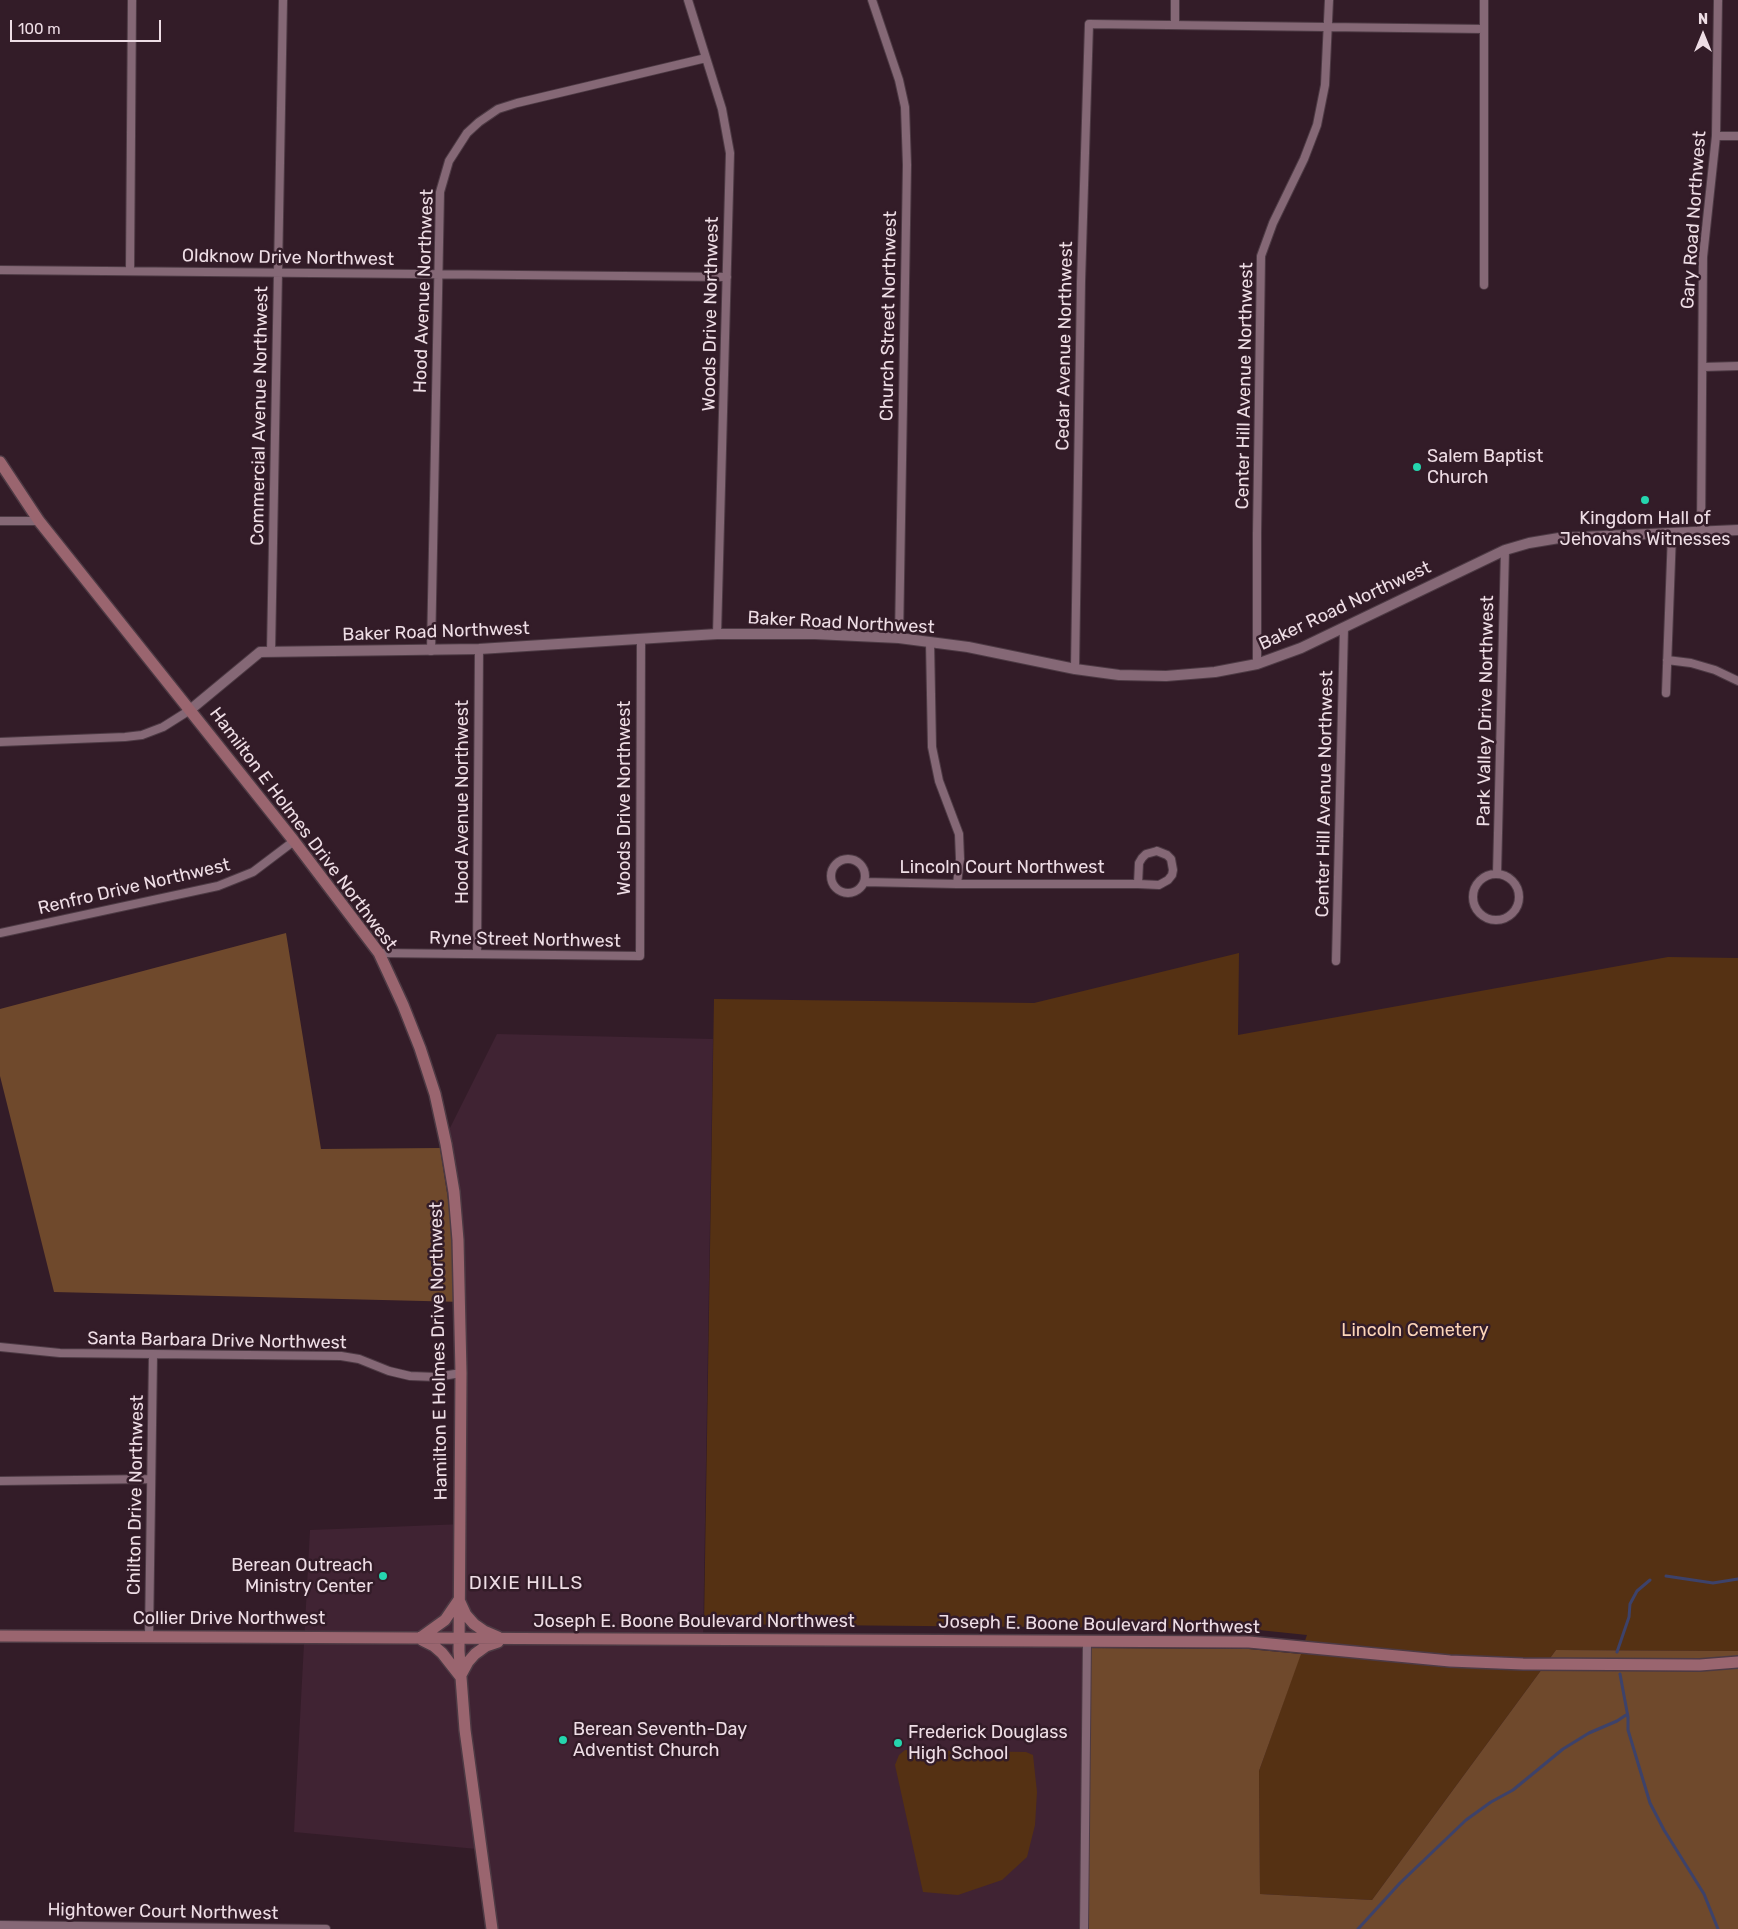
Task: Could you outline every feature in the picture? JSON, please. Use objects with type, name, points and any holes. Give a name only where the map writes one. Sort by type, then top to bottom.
[{"type":"main road","name":"Hamilton E Holmes Drive Northwest","points":[[0,462],[39,521],[294,841],[379,953],[420,1048],[435,1094],[446,1144],[454,1192],[458,1240],[461,1373],[458,1639],[465,1730],[492,1929]]},
{"type":"main road","points":[[418,1639],[434,1630],[445,1620],[452,1613],[459,1600]]},
{"type":"main road","points":[[459,1600],[466,1615],[474,1624],[484,1631],[504,1639]]},
{"type":"main road","name":"Collier Drive Northwest","points":[[0,1636],[458,1639]]},
{"type":"main road","points":[[418,1639],[434,1646],[442,1653],[460,1676],[474,1654],[486,1646],[504,1639]]},
{"type":"main road","name":"Joseph E. Boone Boulevard Northwest","points":[[458,1639],[1249,1642],[1450,1661],[1523,1664],[1625,1666],[1700,1665],[1738,1662]]},
{"type":"street","points":[[130,271],[132,0]]},
{"type":"street","name":"Commercial Avenue Northwest","points":[[271,652],[283,0]]},
{"type":"street","name":"Woods Drive Northwest","points":[[688,0],[722,109],[730,153],[717,634]]},
{"type":"street","name":"Church Street Northwest","points":[[872,0],[899,80],[905,107],[907,165],[899,638]]},
{"type":"street","points":[[1175,0],[1175,25],[1484,29]]},
{"type":"street","name":"Center Hill Avenue Northwest","points":[[1257,664],[1256,534],[1262,256],[1273,222],[1304,159],[1317,125],[1326,85],[1329,0]]},
{"type":"street","points":[[1484,0],[1484,285]]},
{"type":"street","name":"Gary Road Northwest","points":[[1701,533],[1703,257],[1716,136],[1718,0]]},
{"type":"street","name":"Cedar Avenue Northwest","points":[[1075,669],[1081,282],[1089,24],[1175,25]]},
{"type":"street","name":"Hood Avenue Northwest","points":[[431,651],[440,192],[443,177],[457,146],[479,122],[498,109],[706,58]]},
{"type":"street","points":[[1716,136],[1738,136]]},
{"type":"street","name":"Oldknow Drive Northwest","points":[[0,270],[727,278]]},
{"type":"street","points":[[1703,366],[1738,366]]},
{"type":"street","points":[[0,521],[39,521]]},
{"type":"street","name":"Baker Road Northwest","points":[[0,742],[142,735],[163,727],[190,710],[260,652],[479,650],[717,634],[815,634],[899,638],[968,647],[1075,669],[1119,675],[1166,676],[1216,672],[1257,664],[1301,648],[1506,550],[1529,543],[1559,538],[1738,530]]},
{"type":"street","points":[[1666,693],[1672,533]]},
{"type":"street","name":"Park Valley Drive Northwest","points":[[1497,874],[1506,550]]},
{"type":"street","name":"Center Hill Avenue Northwest","points":[[1336,960],[1344,627]]},
{"type":"street","name":"Woods Drive Northwest","points":[[640,956],[641,639]]},
{"type":"street","points":[[930,642],[932,747],[939,781],[959,834],[960,859],[956,884]]},
{"type":"street","name":"Hood Avenue Northwest","points":[[477,954],[479,650]]},
{"type":"street","points":[[1667,660],[1691,663],[1738,681]]},
{"type":"street","name":"Renfro Drive Northwest","points":[[0,933],[218,886],[253,872],[294,841]]},
{"type":"street","points":[[1157,851],[1167,855],[1173,864],[1173,870],[1168,880],[1158,885],[1138,884],[1139,863],[1142,858],[1151,852],[1157,851]]},
{"type":"street","points":[[854,860],[862,867],[864,882],[855,890],[845,892],[832,882],[831,872],[837,862],[854,860]]},
{"type":"street","points":[[1497,874],[1511,880],[1518,893],[1518,901],[1511,914],[1497,920],[1490,919],[1477,911],[1473,897],[1477,883],[1490,875],[1497,874]]},
{"type":"street","name":"Lincoln Court Northwest","points":[[864,882],[1138,884]]},
{"type":"street","name":"Ryne Street Northwest","points":[[379,953],[640,956]]},
{"type":"street","name":"Santa Barbara Drive Northwest","points":[[0,1347],[60,1353],[341,1356],[410,1376],[436,1377],[461,1373]]},
{"type":"street","name":"Chilton Drive Northwest","points":[[149,1636],[153,1355]]},
{"type":"street","points":[[0,1480],[151,1479]]},
{"type":"street","points":[[1084,1929],[1087,1641]]},
{"type":"street","name":"Hightower Court Northwest","points":[[0,1925],[326,1929]]},
{"type":"shaded area","points":[[286,933],[321,1149],[440,1148],[464,1302],[54,1292],[0,1076],[0,1009]]},
{"type":"shaded area","points":[[497,1034],[713,1039],[703,1643],[1091,1648],[1087,1929],[489,1929],[477,1849],[294,1832],[310,1530],[464,1524],[464,1302],[440,1148]]},
{"type":"shaded area","points":[[1091,1648],[1249,1649],[1301,1654],[1259,1771],[1260,1894],[1372,1900],[1556,1650],[1738,1651],[1738,1929],[1087,1929]]},
{"type":"green space","name":"Lincoln Cemetery","points":[[1239,953],[1238,1035],[1668,957],[1738,958],[1738,1651],[1556,1650],[1372,1900],[1260,1894],[1259,1771],[1307,1635],[1249,1629],[704,1624],[714,999],[1034,1003]]},
{"type":"green space","points":[[905,1750],[1026,1752],[1033,1755],[1037,1792],[1035,1825],[1027,1857],[1002,1880],[958,1895],[923,1892],[895,1765],[899,1755]]},
{"type":"waterway","points":[[1666,1576],[1713,1583],[1738,1579]]},
{"type":"waterway","points":[[1617,1652],[1629,1617],[1630,1604],[1637,1591],[1650,1580]]},
{"type":"waterway","points":[[1620,1674],[1628,1717],[1628,1730],[1650,1803],[1664,1830],[1704,1894],[1718,1929]]},
{"type":"waterway","points":[[1358,1929],[1400,1883],[1466,1820],[1491,1802],[1513,1790],[1563,1749],[1589,1733],[1626,1715],[1628,1717]]},
{"type":"place","name":"Salem Baptist Church","points":[[1417,467]]},
{"type":"place","name":"Kingdom Hall of Jehovahs Witnesses","points":[[1645,500]]},
{"type":"place","name":"Berean Outreach Ministry Center","points":[[383,1576]]},
{"type":"place","name":"Berean Seventh-Day Adventist Church","points":[[563,1740]]},
{"type":"place","name":"Frederick Douglass High School","points":[[898,1743]]},
{"type":"district","name":"DIXIE HILLS","points":[[526,1584]]}]
